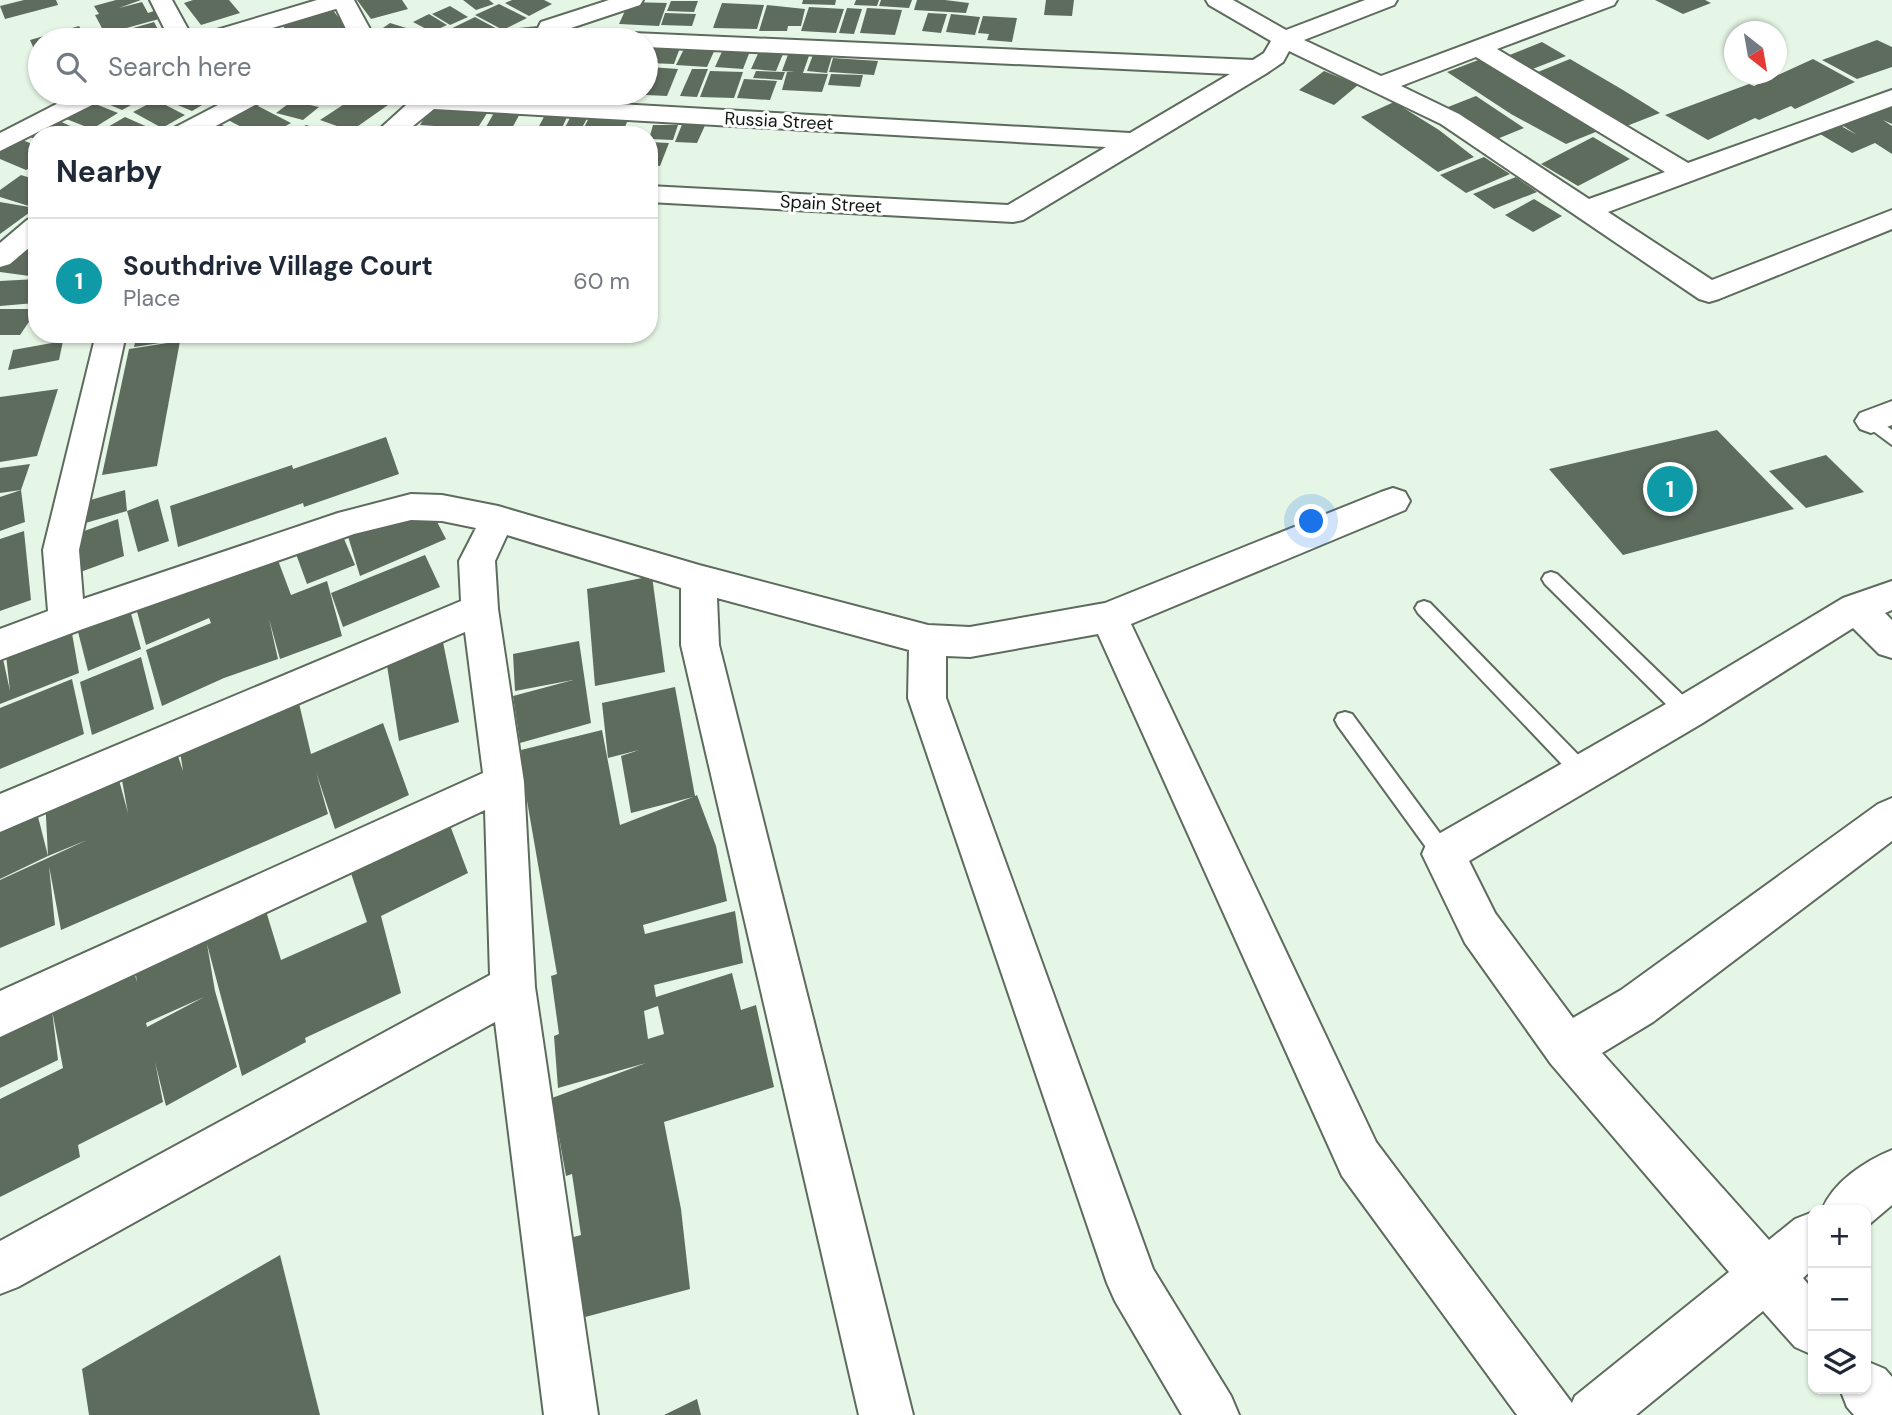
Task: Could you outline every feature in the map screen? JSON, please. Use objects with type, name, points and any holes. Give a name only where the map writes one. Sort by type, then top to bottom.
[{"type":"street","points":[[161,0],[176,28]]},
{"type":"street","points":[[248,28],[342,0],[357,28]]},
{"type":"street","points":[[552,28],[632,0]]},
{"type":"street","points":[[1217,0],[1284,39],[1450,119],[1709,292],[1892,219]]},
{"type":"street","points":[[1133,141],[1258,68],[1273,57],[1284,39],[1386,0]]},
{"type":"street","points":[[1377,86],[1606,0]]},
{"type":"street","points":[[658,44],[1258,68]]},
{"type":"street","points":[[1478,48],[1686,173]]},
{"type":"street","points":[[1586,210],[1892,97]]},
{"type":"street","points":[[33,126],[74,105]]},
{"type":"street","points":[[196,126],[236,105]]},
{"type":"street","points":[[397,126],[422,105]]},
{"type":"street","name":"Russia Street","points":[[559,105],[1133,141]]},
{"type":"street","points":[[0,143],[28,129]]},
{"type":"street","name":"Spain Street","points":[[658,195],[1013,215],[1133,141]]},
{"type":"street","points":[[0,258],[28,234]]},
{"type":"street","points":[[67,619],[61,550],[109,343]]},
{"type":"street","points":[[0,645],[67,619],[350,522],[411,507],[442,508],[498,519],[699,579],[928,640],[970,642],[1109,617],[1394,501]]},
{"type":"street","points":[[498,519],[477,561],[480,609],[504,782],[513,987],[571,1415]]},
{"type":"street","points":[[699,579],[700,645],[887,1415]]},
{"type":"street","points":[[1808,1323],[1567,1048],[1480,928],[1443,854],[1687,712],[1856,608],[1892,595]]},
{"type":"street","points":[[1856,608],[1892,643]]},
{"type":"street","points":[[0,813],[480,609]]},
{"type":"street","points":[[1109,617],[1359,1159],[1550,1415]]},
{"type":"street","points":[[928,640],[927,698],[1133,1283],[1212,1415]]},
{"type":"street","points":[[0,1014],[504,782]]},
{"type":"street","points":[[1567,1048],[1637,1006],[1892,817]]},
{"type":"street","points":[[0,1269],[513,987]]},
{"type":"street","points":[[1853,1205],[1892,1174]]},
{"type":"street","points":[[1594,1415],[1808,1241]]},
{"type":"street","points":[[1871,1394],[1890,1415]]},
{"type":"lane","points":[[1551,579],[1687,712]]},
{"type":"lane","points":[[1424,608],[1583,773]]},
{"type":"lane","points":[[1345,720],[1443,854]]},
{"type":"building","points":[[24,0],[56,0],[58,5],[5,19],[0,6]]},
{"type":"building","points":[[116,0],[141,0],[119,8],[142,2],[148,13],[154,11],[159,19],[127,28],[102,28],[94,6]]},
{"type":"building","points":[[193,0],[229,0],[240,13],[201,25],[184,3]]},
{"type":"building","points":[[357,0],[402,0],[408,9],[371,19]]},
{"type":"building","points":[[463,0],[489,0],[494,4],[476,10]]},
{"type":"building","points":[[512,0],[544,0],[552,4],[529,16],[505,3]]},
{"type":"building","points":[[803,0],[836,0],[835,5],[802,4]]},
{"type":"building","points":[[856,0],[879,0],[877,6],[854,5]]},
{"type":"building","points":[[881,0],[912,0],[909,8],[879,6]]},
{"type":"building","points":[[917,0],[969,3],[966,13],[914,10]]},
{"type":"building","points":[[1046,0],[1074,0],[1072,16],[1044,15]]},
{"type":"building","points":[[1655,0],[1705,0],[1711,3],[1683,14]]},
{"type":"building","points":[[671,1],[698,1],[694,12],[667,11]]},
{"type":"building","points":[[629,2],[667,3],[659,26],[619,24]]},
{"type":"building","points":[[722,3],[764,5],[757,29],[713,28]]},
{"type":"building","points":[[499,4],[527,18],[507,28],[499,28],[475,15]]},
{"type":"building","points":[[767,5],[805,9],[801,26],[788,26],[787,31],[759,31]]},
{"type":"building","points":[[450,6],[468,17],[450,25],[432,14]]},
{"type":"building","points":[[809,7],[844,9],[836,33],[801,31]]},
{"type":"building","points":[[331,8],[347,28],[285,28],[281,23]]},
{"type":"building","points":[[847,8],[862,9],[854,34],[839,33]]},
{"type":"building","points":[[867,8],[902,10],[895,35],[860,33]]},
{"type":"building","points":[[665,13],[696,14],[692,26],[661,25]]},
{"type":"building","points":[[928,13],[947,14],[941,33],[922,31]]},
{"type":"building","points":[[429,14],[447,25],[441,28],[424,28],[413,22]]},
{"type":"building","points":[[951,14],[980,17],[975,35],[946,32]]},
{"type":"building","points":[[983,16],[1017,18],[1012,42],[987,40],[989,34],[978,33]]},
{"type":"building","points":[[475,17],[495,28],[452,28]]},
{"type":"building","points":[[154,22],[157,28],[133,28]]},
{"type":"building","points":[[390,23],[406,28],[383,28]]},
{"type":"building","points":[[1877,40],[1892,47],[1892,67],[1857,79],[1822,60]]},
{"type":"building","points":[[1542,42],[1566,56],[1530,70],[1507,56]]},
{"type":"building","points":[[658,45],[681,45],[674,64],[658,63]]},
{"type":"building","points":[[686,45],[716,47],[707,67],[676,65]]},
{"type":"building","points":[[725,45],[752,46],[743,69],[715,67]]},
{"type":"building","points":[[761,47],[785,49],[776,71],[751,69]]},
{"type":"building","points":[[790,49],[811,50],[803,73],[828,74],[822,92],[782,90],[787,72],[795,72],[782,71]]},
{"type":"building","points":[[814,52],[833,53],[827,73],[807,71]]},
{"type":"building","points":[[1486,57],[1603,129],[1566,144],[1511,114],[1447,72]]},
{"type":"building","points":[[833,58],[878,61],[874,75],[829,72]]},
{"type":"building","points":[[1570,59],[1660,113],[1619,129],[1533,74]]},
{"type":"building","points":[[1813,59],[1855,82],[1795,109],[1791,106],[1759,120],[1755,118],[1708,140],[1665,115],[1749,84],[1787,84],[1787,71]]},
{"type":"building","points":[[658,68],[678,69],[667,96],[658,96]]},
{"type":"building","points":[[692,69],[708,69],[697,97],[680,96]]},
{"type":"building","points":[[710,71],[743,72],[734,98],[700,97]]},
{"type":"building","points":[[756,71],[785,72],[782,80],[753,78]]},
{"type":"building","points":[[1324,71],[1358,85],[1334,105],[1299,90]]},
{"type":"building","points":[[831,74],[863,75],[860,87],[828,85]]},
{"type":"building","points":[[744,79],[777,81],[770,100],[737,98]]},
{"type":"building","points":[[1476,96],[1524,128],[1497,139],[1448,107]]},
{"type":"building","points":[[1892,101],[1892,124],[1883,120],[1892,126],[1892,154],[1875,143],[1852,153],[1815,131],[1834,122],[1857,135],[1836,121]]},
{"type":"building","points":[[1394,102],[1439,130],[1474,157],[1438,172],[1361,117]]},
{"type":"building","points":[[81,105],[98,105],[118,113],[97,126],[84,126],[61,117]]},
{"type":"building","points":[[110,105],[131,105],[122,110]]},
{"type":"building","points":[[146,105],[166,105],[185,115],[166,126],[158,126],[133,112]]},
{"type":"building","points":[[178,105],[202,105],[192,111]]},
{"type":"building","points":[[256,105],[291,123],[286,126],[240,126],[226,119]]},
{"type":"building","points":[[287,105],[319,107],[303,120],[276,113]]},
{"type":"building","points":[[343,105],[388,105],[358,126],[337,126],[320,120]]},
{"type":"building","points":[[433,105],[491,107],[479,126],[420,125]]},
{"type":"building","points":[[496,109],[522,110],[513,126],[487,126]]},
{"type":"building","points":[[547,111],[570,111],[563,126],[539,126]]},
{"type":"building","points":[[592,112],[631,114],[625,126],[585,126]]},
{"type":"building","points":[[572,114],[589,115],[583,126],[566,126]]},
{"type":"building","points":[[125,117],[145,126],[109,126]]},
{"type":"building","points":[[685,117],[708,119],[697,143],[675,142]]},
{"type":"building","points":[[55,119],[70,126],[42,126]]},
{"type":"building","points":[[208,119],[224,126],[196,126]]},
{"type":"building","points":[[678,125],[673,140],[658,139],[658,126],[653,126]]},
{"type":"building","points":[[15,137],[28,142],[28,169],[0,159],[0,146]]},
{"type":"building","points":[[1593,137],[1630,159],[1578,186],[1541,164]]},
{"type":"building","points":[[658,142],[669,143],[660,166]]},
{"type":"building","points":[[1484,157],[1510,174],[1466,193],[1440,175]]},
{"type":"building","points":[[21,175],[28,177],[28,206],[0,197],[0,190]]},
{"type":"building","points":[[1516,177],[1537,192],[1494,209],[1473,194]]},
{"type":"building","points":[[1534,199],[1562,216],[1533,232],[1505,215]]},
{"type":"building","points":[[0,202],[28,207],[28,214],[0,234]]},
{"type":"building","points":[[28,240],[28,276],[0,272],[0,267]]},
{"type":"building","points":[[28,279],[28,304],[0,306],[0,281]]},
{"type":"building","points":[[0,309],[28,309],[28,323],[20,335],[0,335]]},
{"type":"building","points":[[63,343],[59,360],[8,370],[13,350]]},
{"type":"building","points":[[135,343],[160,343],[134,347]]},
{"type":"building","points":[[180,343],[157,466],[102,475],[129,349]]},
{"type":"building","points":[[58,389],[37,456],[0,462],[0,397]]},
{"type":"building","points":[[1717,430],[1794,509],[1623,555],[1549,469]]},
{"type":"building","points":[[386,437],[399,474],[304,507],[303,503],[178,547],[170,506],[292,465],[293,469]]},
{"type":"building","points":[[1826,455],[1864,492],[1806,508],[1769,471]]},
{"type":"building","points":[[30,464],[21,490],[0,493],[0,468]]},
{"type":"building","points":[[21,490],[25,522],[0,531],[0,497]]},
{"type":"building","points":[[125,490],[127,511],[82,524],[80,503]]},
{"type":"building","points":[[158,499],[169,541],[138,552],[127,511]]},
{"type":"building","points":[[405,516],[434,516],[446,539],[360,576],[347,533]]},
{"type":"building","points":[[118,519],[124,556],[75,574],[70,536]]},
{"type":"building","points":[[24,531],[31,600],[0,611],[0,539]]},
{"type":"building","points":[[342,534],[355,565],[307,584],[296,554]]},
{"type":"building","points":[[276,555],[291,595],[327,581],[342,636],[280,659],[269,619],[278,659],[224,678],[162,706],[146,650],[211,623],[209,618],[146,645],[135,604]]},
{"type":"building","points":[[425,555],[440,587],[343,627],[331,593]]},
{"type":"building","points":[[652,576],[665,672],[595,686],[587,589]]},
{"type":"building","points":[[128,603],[141,649],[88,671],[76,624]]},
{"type":"building","points":[[70,622],[79,673],[0,704],[2,654],[10,691],[5,646]]},
{"type":"building","points":[[579,641],[591,723],[520,743],[513,696],[573,680],[515,691],[513,654]]},
{"type":"building","points":[[443,642],[459,722],[399,741],[386,659]]},
{"type":"building","points":[[141,657],[154,709],[92,735],[80,682]]},
{"type":"building","points":[[72,679],[84,734],[0,769],[0,708]]},
{"type":"building","points":[[675,687],[695,796],[697,795],[716,846],[727,901],[643,925],[645,934],[735,911],[743,963],[654,985],[656,997],[732,973],[741,1010],[756,1005],[774,1087],[664,1122],[681,1209],[690,1289],[574,1320],[570,1238],[581,1235],[572,1174],[566,1176],[552,1098],[646,1063],[558,1088],[554,1036],[559,1034],[551,976],[557,974],[526,795],[521,750],[602,730],[620,825],[693,797],[631,813],[621,756],[639,750],[608,758],[602,703]],"holes":[[[658,1006],[664,1034],[648,1039],[644,1011]]]},
{"type":"building","points":[[298,699],[311,754],[383,723],[409,795],[335,829],[316,772],[328,814],[61,930],[49,866],[55,925],[0,948],[0,880],[87,840],[48,856],[45,797],[116,769],[128,813],[119,764],[174,744],[183,771],[179,745]]},
{"type":"building","points":[[34,801],[48,856],[0,879],[0,816]]},
{"type":"building","points":[[448,820],[468,873],[381,916],[401,993],[305,1038],[306,1042],[242,1076],[207,944],[215,991],[237,1067],[166,1106],[155,1062],[163,1102],[78,1145],[80,1157],[0,1197],[0,1099],[63,1068],[52,1010],[58,1060],[0,1088],[0,1025],[130,957],[137,982],[135,969],[266,911],[281,960],[367,922],[349,867]],"holes":[[[204,997],[147,1027],[146,1023]]]},
{"type":"building","points":[[280,1255],[320,1415],[89,1415],[82,1369]]},
{"type":"building","points":[[697,1399],[701,1415],[664,1415]]},
{"type":"place","name":"Southdrive Village Court","points":[[1670,489]]}]
